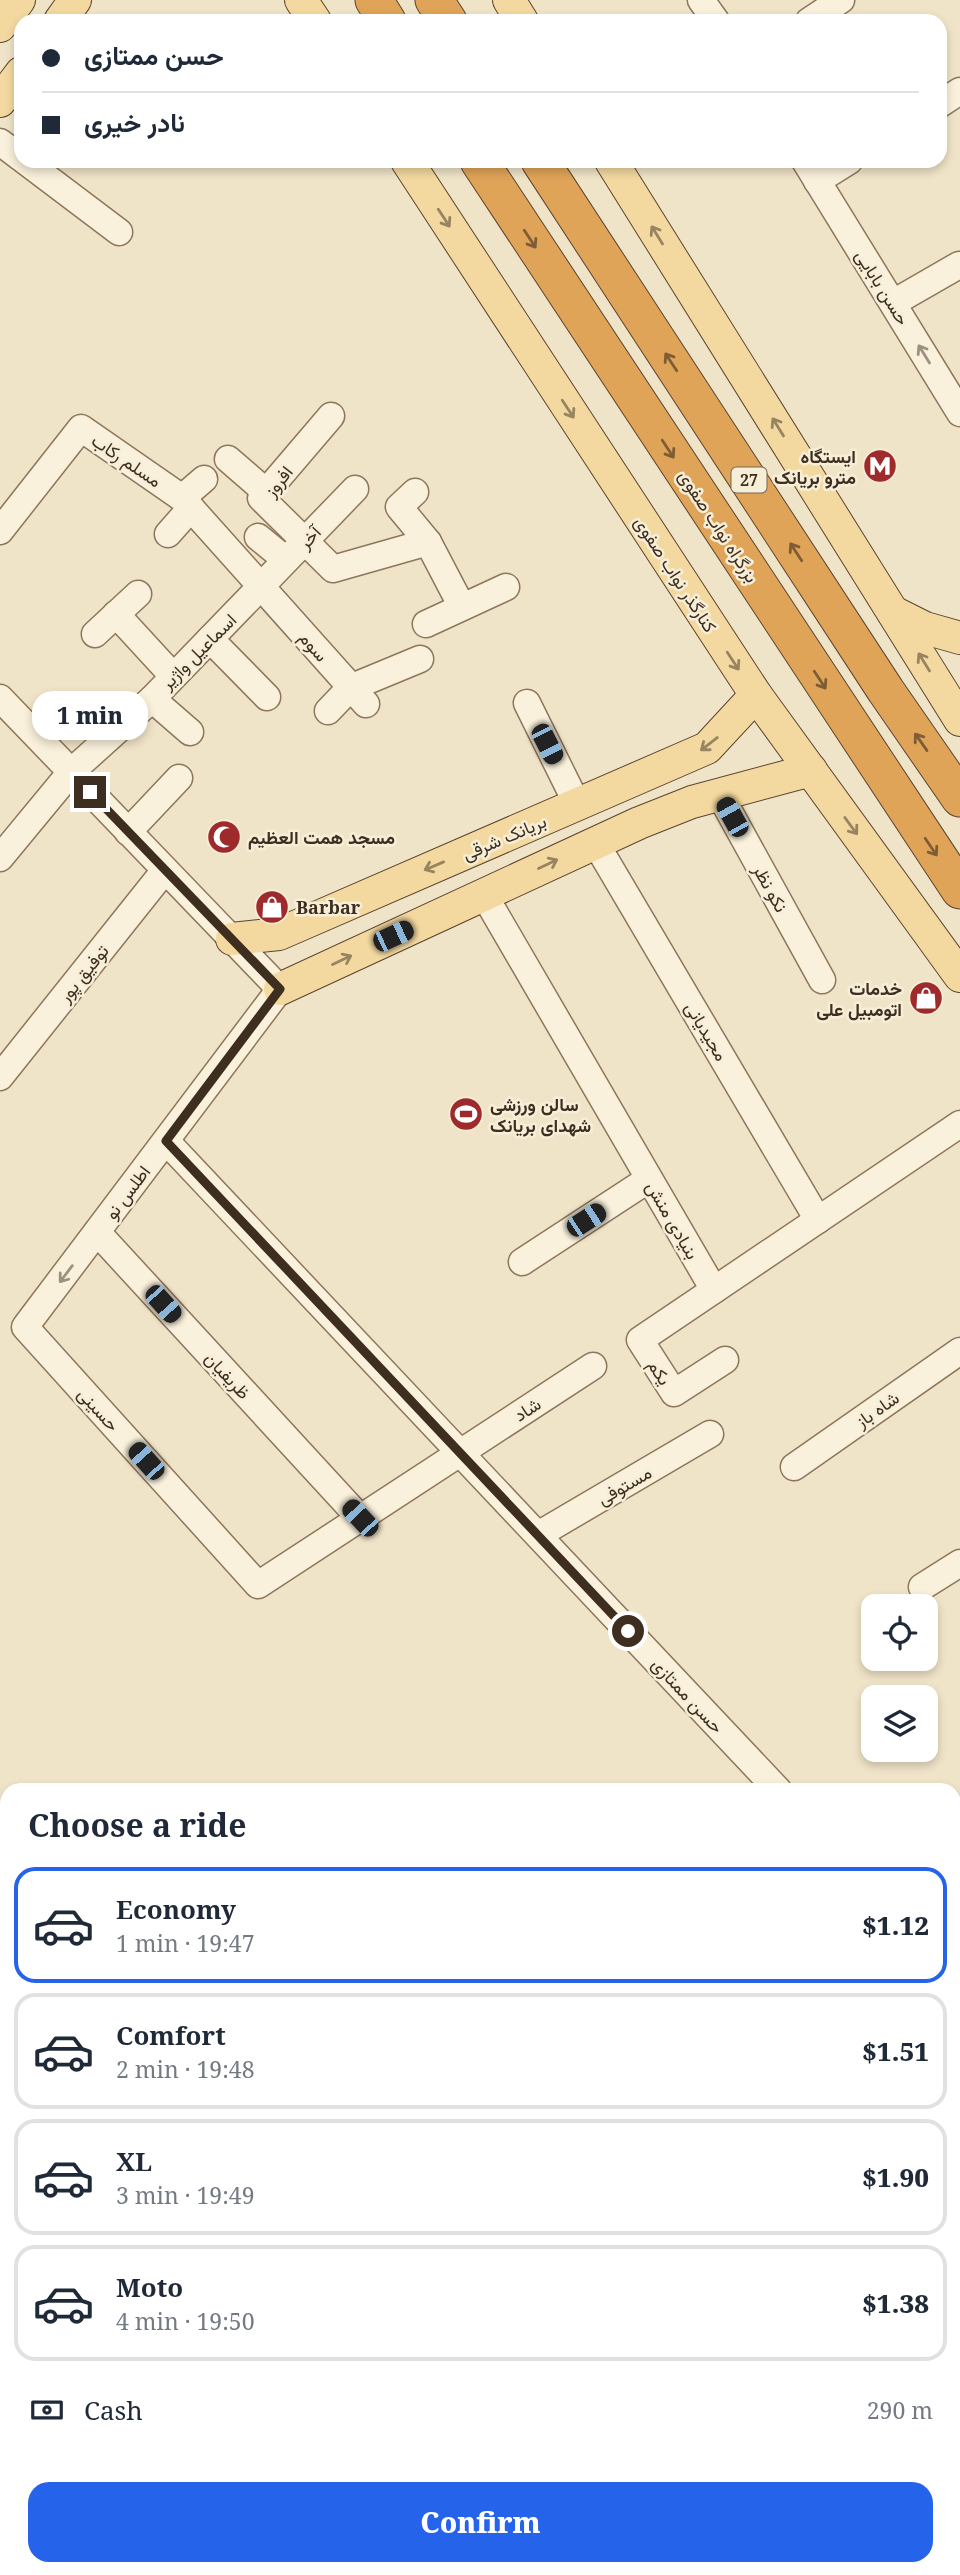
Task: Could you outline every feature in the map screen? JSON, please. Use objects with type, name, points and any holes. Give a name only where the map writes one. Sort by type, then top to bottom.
[{"type":"highway","name":"بزرگراه نواب صفوی","points":[[484,168],[960,890]]},
{"type":"highway","name":"27","points":[[545,168],[879,679],[960,798]]},
{"type":"main road","points":[[0,26],[19,0]]},
{"type":"main road","points":[[0,101],[14,82]]},
{"type":"main road","name":"کنارگذر نواب صفوی","points":[[412,168],[755,695],[960,976]]},
{"type":"main road","points":[[615,168],[960,716]]},
{"type":"main road","points":[[893,611],[925,628],[960,638]]},
{"type":"main road","name":"بریانک شرقی","points":[[232,939],[279,934],[707,748],[755,695]]},
{"type":"main road","points":[[280,989],[595,842],[692,802],[811,770]]},
{"type":"street","points":[[820,14],[841,0]]},
{"type":"street","points":[[0,142],[14,153]]},
{"type":"street","points":[[34,168],[118,232]]},
{"type":"street","name":"حسن بابایی","points":[[811,171],[960,413]]},
{"type":"street","points":[[893,303],[959,265]]},
{"type":"street","name":"افروز","points":[[305,541],[261,498],[331,416]]},
{"type":"street","name":"مسلم رکاب","points":[[0,531],[81,428],[187,503],[263,587]]},
{"type":"street","points":[[228,459],[266,492]]},
{"type":"street","points":[[168,534],[204,479]]},
{"type":"street","name":"آخر","points":[[263,587],[355,489]]},
{"type":"street","points":[[415,492],[399,508],[428,542],[462,607]]},
{"type":"street","points":[[258,537],[286,560]]},
{"type":"street","points":[[305,541],[333,569],[428,542]]},
{"type":"street","name":"اسماعیل واژیر","points":[[0,858],[71,772],[152,699],[263,587]]},
{"type":"street","name":"سوم","points":[[263,587],[358,696]]},
{"type":"street","points":[[426,624],[506,587]]},
{"type":"street","points":[[95,634],[138,594]]},
{"type":"street","points":[[116,614],[173,676]]},
{"type":"street","points":[[211,639],[267,697]]},
{"type":"street","points":[[328,711],[420,659]]},
{"type":"street","points":[[0,698],[280,989]]},
{"type":"street","points":[[152,699],[190,732]]},
{"type":"street","points":[[527,703],[578,806]]},
{"type":"street","points":[[128,832],[179,779]]},
{"type":"street","name":"نکو نظر","points":[[720,795],[822,980]]},
{"type":"street","name":"مجیدیانی","points":[[595,842],[818,1220]]},
{"type":"street","name":"توفیق پور","points":[[0,1077],[165,870]]},
{"type":"street","name":"بنیادی منش","points":[[483,893],[714,1290]]},
{"type":"street","name":"اطلس نو","points":[[25,1328],[280,989]]},
{"type":"street","points":[[714,1290],[960,1124]]},
{"type":"street","name":"حسن ممتازی","points":[[166,1141],[538,1535],[761,1783]]},
{"type":"street","points":[[522,1262],[649,1179]]},
{"type":"street","name":"ظریفیان","points":[[97,1232],[360,1518]]},
{"type":"street","name":"یکم","points":[[714,1290],[640,1340],[674,1393],[725,1360]]},
{"type":"street","name":"حسینی","points":[[25,1328],[258,1585]]},
{"type":"street","name":"شاه باز","points":[[794,1466],[960,1351]]},
{"type":"street","name":"شاد","points":[[258,1585],[593,1366]]},
{"type":"street","name":"مستوفی","points":[[538,1535],[710,1434]]},
{"type":"street","points":[[922,1587],[958,1568]]},
{"type":"place","name":"ایستگاه مترو بریانک","points":[[880,466]]},
{"type":"place","name":"مسجد همت العظیم","points":[[224,837]]},
{"type":"place","name":"Barbar","points":[[272,907]]},
{"type":"place","name":"خدمات اتومبیل علی","points":[[926,998]]},
{"type":"place","name":"سالن ورزشی شهدای بریانک","points":[[466,1114]]},
{"type":"route","points":[[90,792],[280,989],[166,1141],[628,1631]]}]
